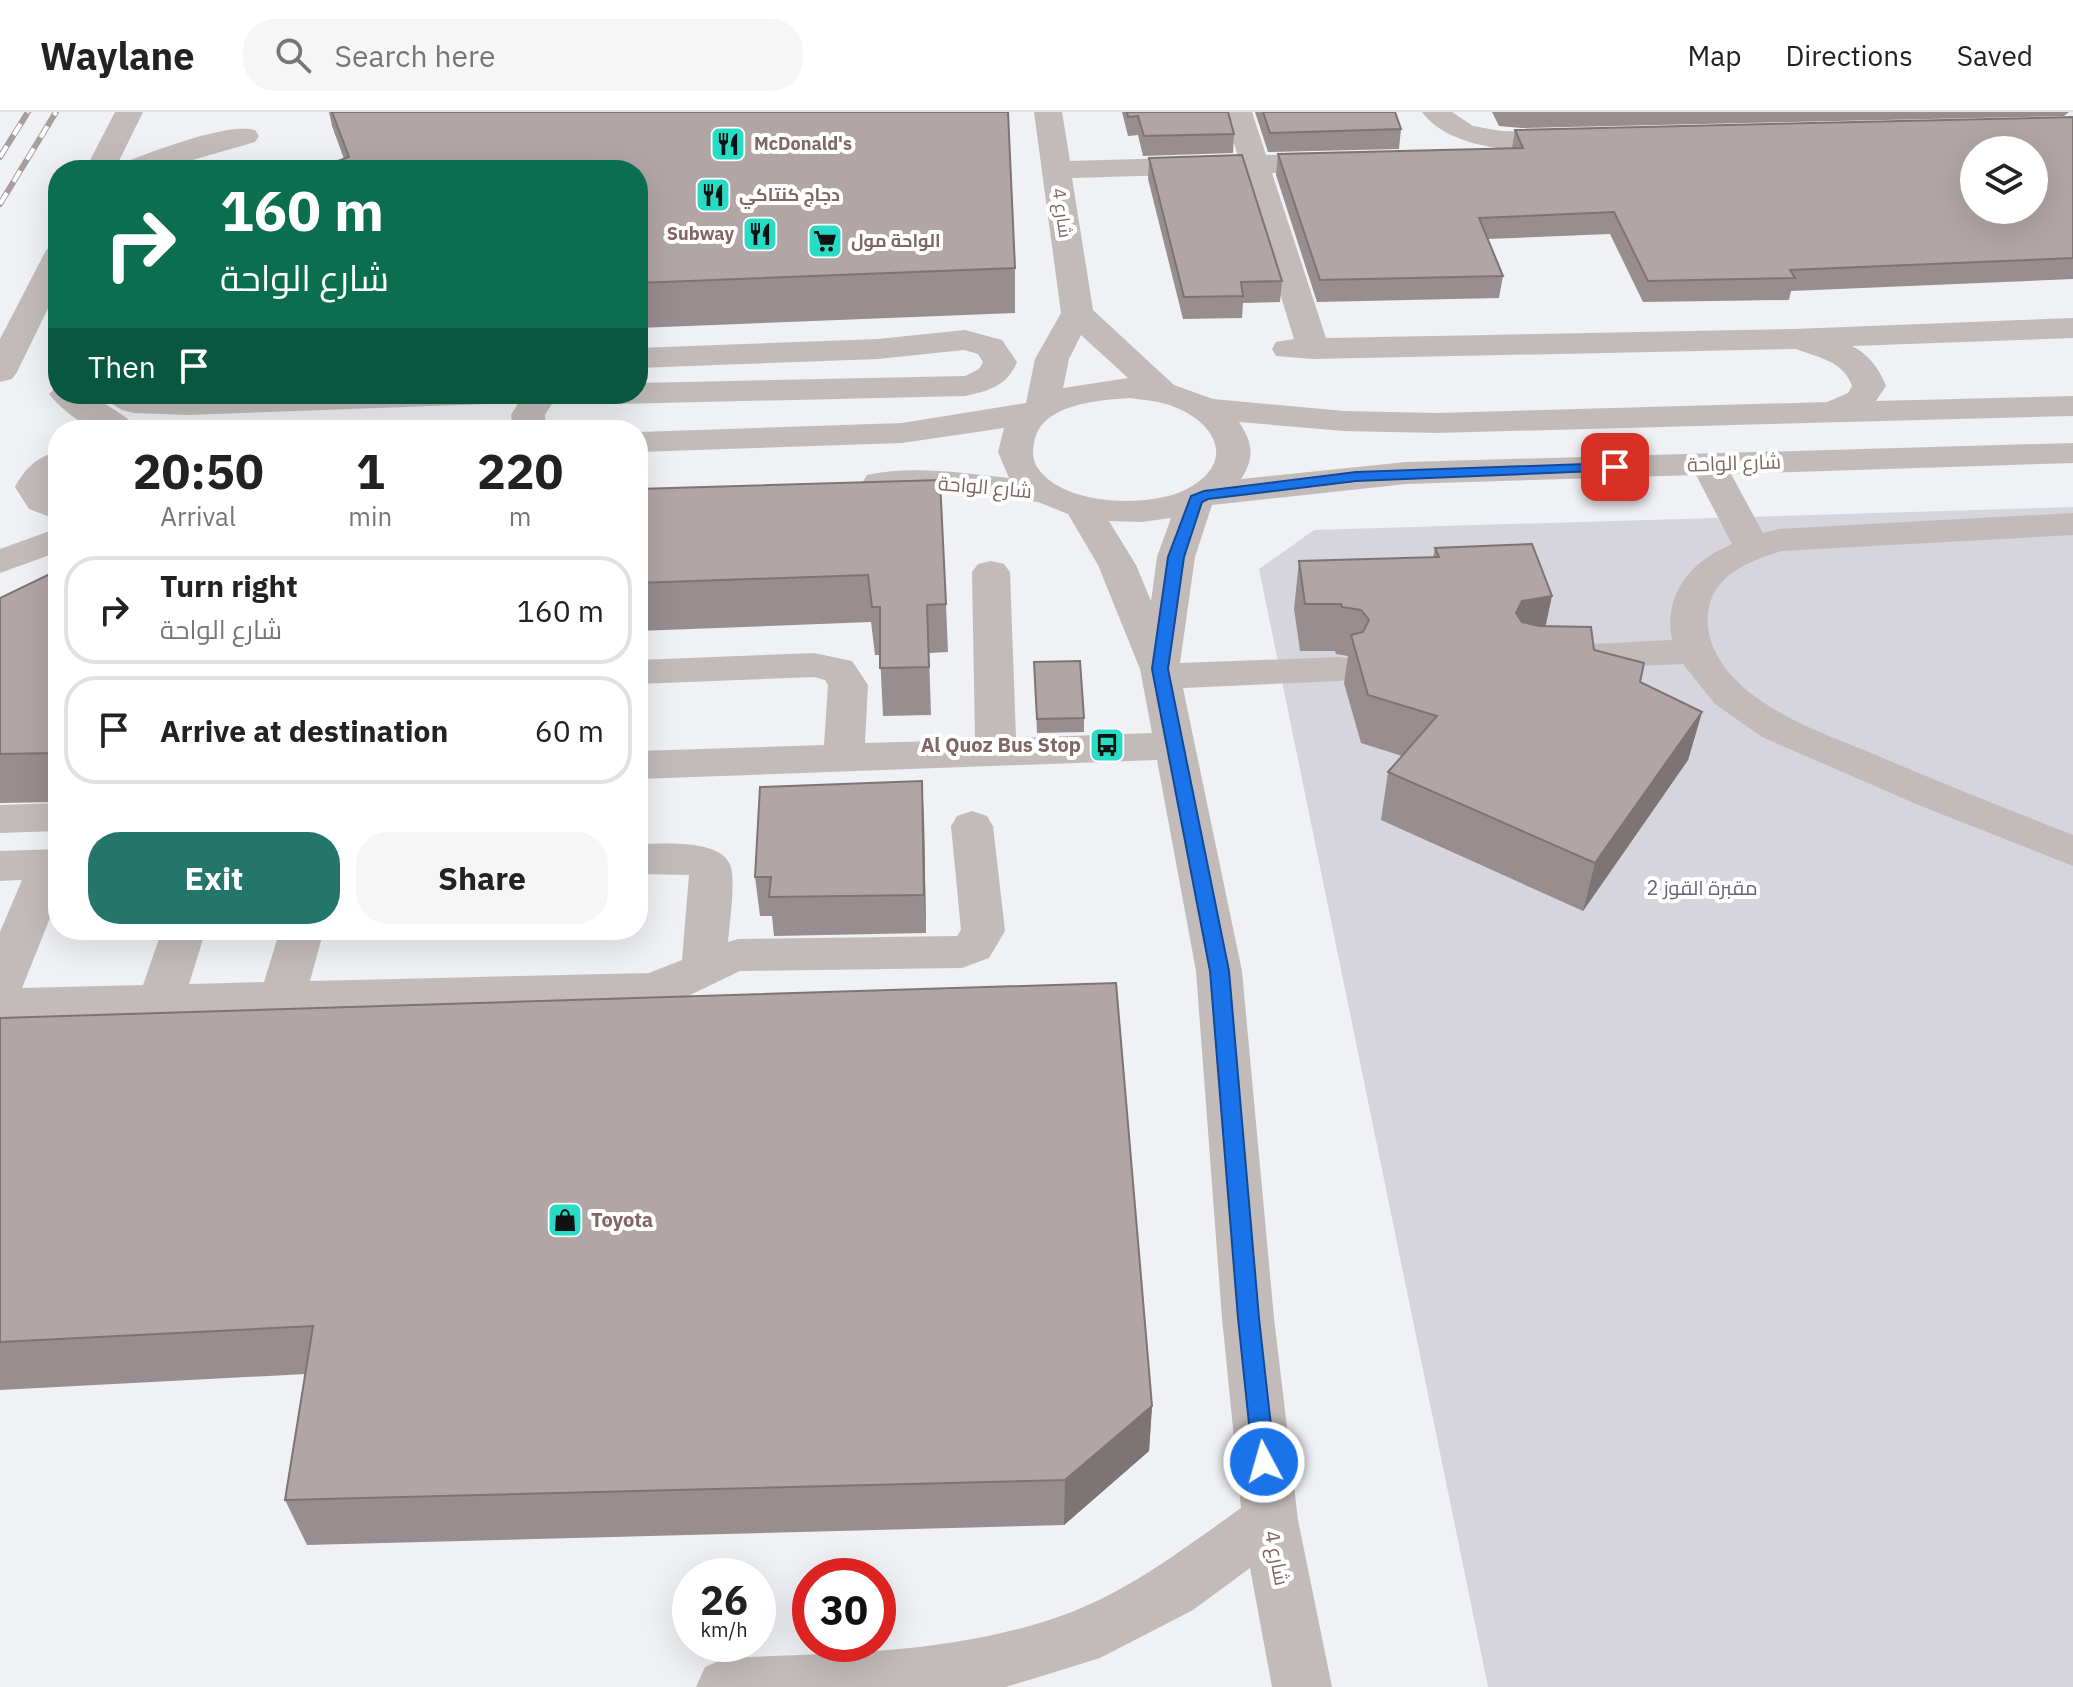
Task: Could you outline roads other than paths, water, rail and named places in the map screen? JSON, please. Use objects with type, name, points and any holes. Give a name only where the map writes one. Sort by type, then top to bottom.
[{"type":"street","points":[[105,160],[129,112]]},
{"type":"street","points":[[219,112],[218,126],[242,130]]},
{"type":"street","name":"شارع 4","points":[[1048,112],[1077,313]]},
{"type":"street","points":[[1238,112],[1300,349],[1794,339],[2073,328]]},
{"type":"street","points":[[1436,112],[1454,127],[1477,135],[1521,140],[1598,139]]},
{"type":"street","points":[[157,160],[242,130]]},
{"type":"street","points":[[231,160],[242,130]]},
{"type":"street","points":[[1444,153],[1468,143],[1477,135]]},
{"type":"street","points":[[1055,170],[1370,161]]},
{"type":"street","points":[[1162,392],[1077,313],[1052,359],[1038,410],[1021,427],[1015,444],[1016,461],[1026,477],[1044,492],[1083,508],[1122,512],[1161,510],[1200,497],[1224,480],[1235,462],[1235,443],[1225,425],[1206,409]]},
{"type":"street","points":[[1794,339],[1848,356],[1865,370],[1869,386],[1860,400],[1838,410]]},
{"type":"street","points":[[648,358],[878,349],[965,340],[990,347],[1000,362],[998,370],[991,377],[965,386],[648,393]]},
{"type":"street","points":[[0,372],[45,369],[48,343]]},
{"type":"street","points":[[648,442],[902,433],[1038,410],[1067,397],[1097,390],[1130,388],[1162,392],[1206,409],[1314,419],[1436,423],[2073,406]]},
{"type":"street","points":[[2037,407],[2073,391]]},
{"type":"street","points":[[84,404],[103,420]]},
{"type":"street","points":[[162,404],[214,404]]},
{"type":"street","name":"شارع الواحة","points":[[1200,497],[1305,482],[1406,473],[2073,453]]},
{"type":"street","points":[[1709,465],[1752,547]]},
{"type":"street","points":[[48,469],[39,475],[33,487],[35,498],[48,506]]},
{"type":"street","name":"شارع الواحة","points":[[851,484],[955,483],[1044,492]]},
{"type":"street","name":"شارع 4","points":[[1161,672],[1176,557],[1200,497]]},
{"type":"street","name":"شارع 4","points":[[1083,508],[1117,565],[1161,672],[1219,971],[1248,1318],[1270,1520],[1302,1687]]},
{"type":"street","points":[[2073,524],[1779,540],[1752,547],[1724,561],[1703,579],[1690,600],[1687,625],[1694,651],[1717,684],[1754,714],[1889,777],[2073,851]]},
{"type":"street","points":[[0,562],[48,543]]},
{"type":"street","points":[[991,572],[996,753]]},
{"type":"street","points":[[1529,659],[1694,651]]},
{"type":"street","points":[[648,672],[814,665],[838,670],[848,685],[844,758]]},
{"type":"street","points":[[1161,672],[1340,669]]},
{"type":"street","points":[[648,765],[1175,746]]},
{"type":"street","points":[[0,819],[48,817]]},
{"type":"street","points":[[0,995],[7,1003],[18,1005],[649,990],[678,983],[704,967],[738,955],[949,953],[973,947],[983,931],[972,826]]},
{"type":"street","points":[[648,859],[696,859],[711,869],[704,967]]},
{"type":"street","points":[[0,866],[48,864]]},
{"type":"street","points":[[0,986],[48,878]]},
{"type":"street","points":[[160,1001],[181,940]]},
{"type":"street","points":[[282,998],[299,940]]},
{"type":"street","points":[[726,1687],[938,1682],[997,1661],[1079,1638],[1172,1591],[1270,1520]]},
{"type":"railway","points":[[0,157],[28,112]]},
{"type":"railway","points":[[0,204],[56,112]]},
{"type":"place","name":"McDonald's","points":[[728,144]]},
{"type":"place","name":"دجاج كنتاكي","points":[[713,195]]},
{"type":"place","name":"Subway","points":[[760,234]]},
{"type":"place","name":"الواحة مول","points":[[825,241]]},
{"type":"place","name":"Al Quoz Bus Stop","points":[[1107,745]]},
{"type":"place","name":"Toyota","points":[[565,1220]]},
{"type":"park label","name":"مقبرة القوز 2","points":[[1702,888]]}]
